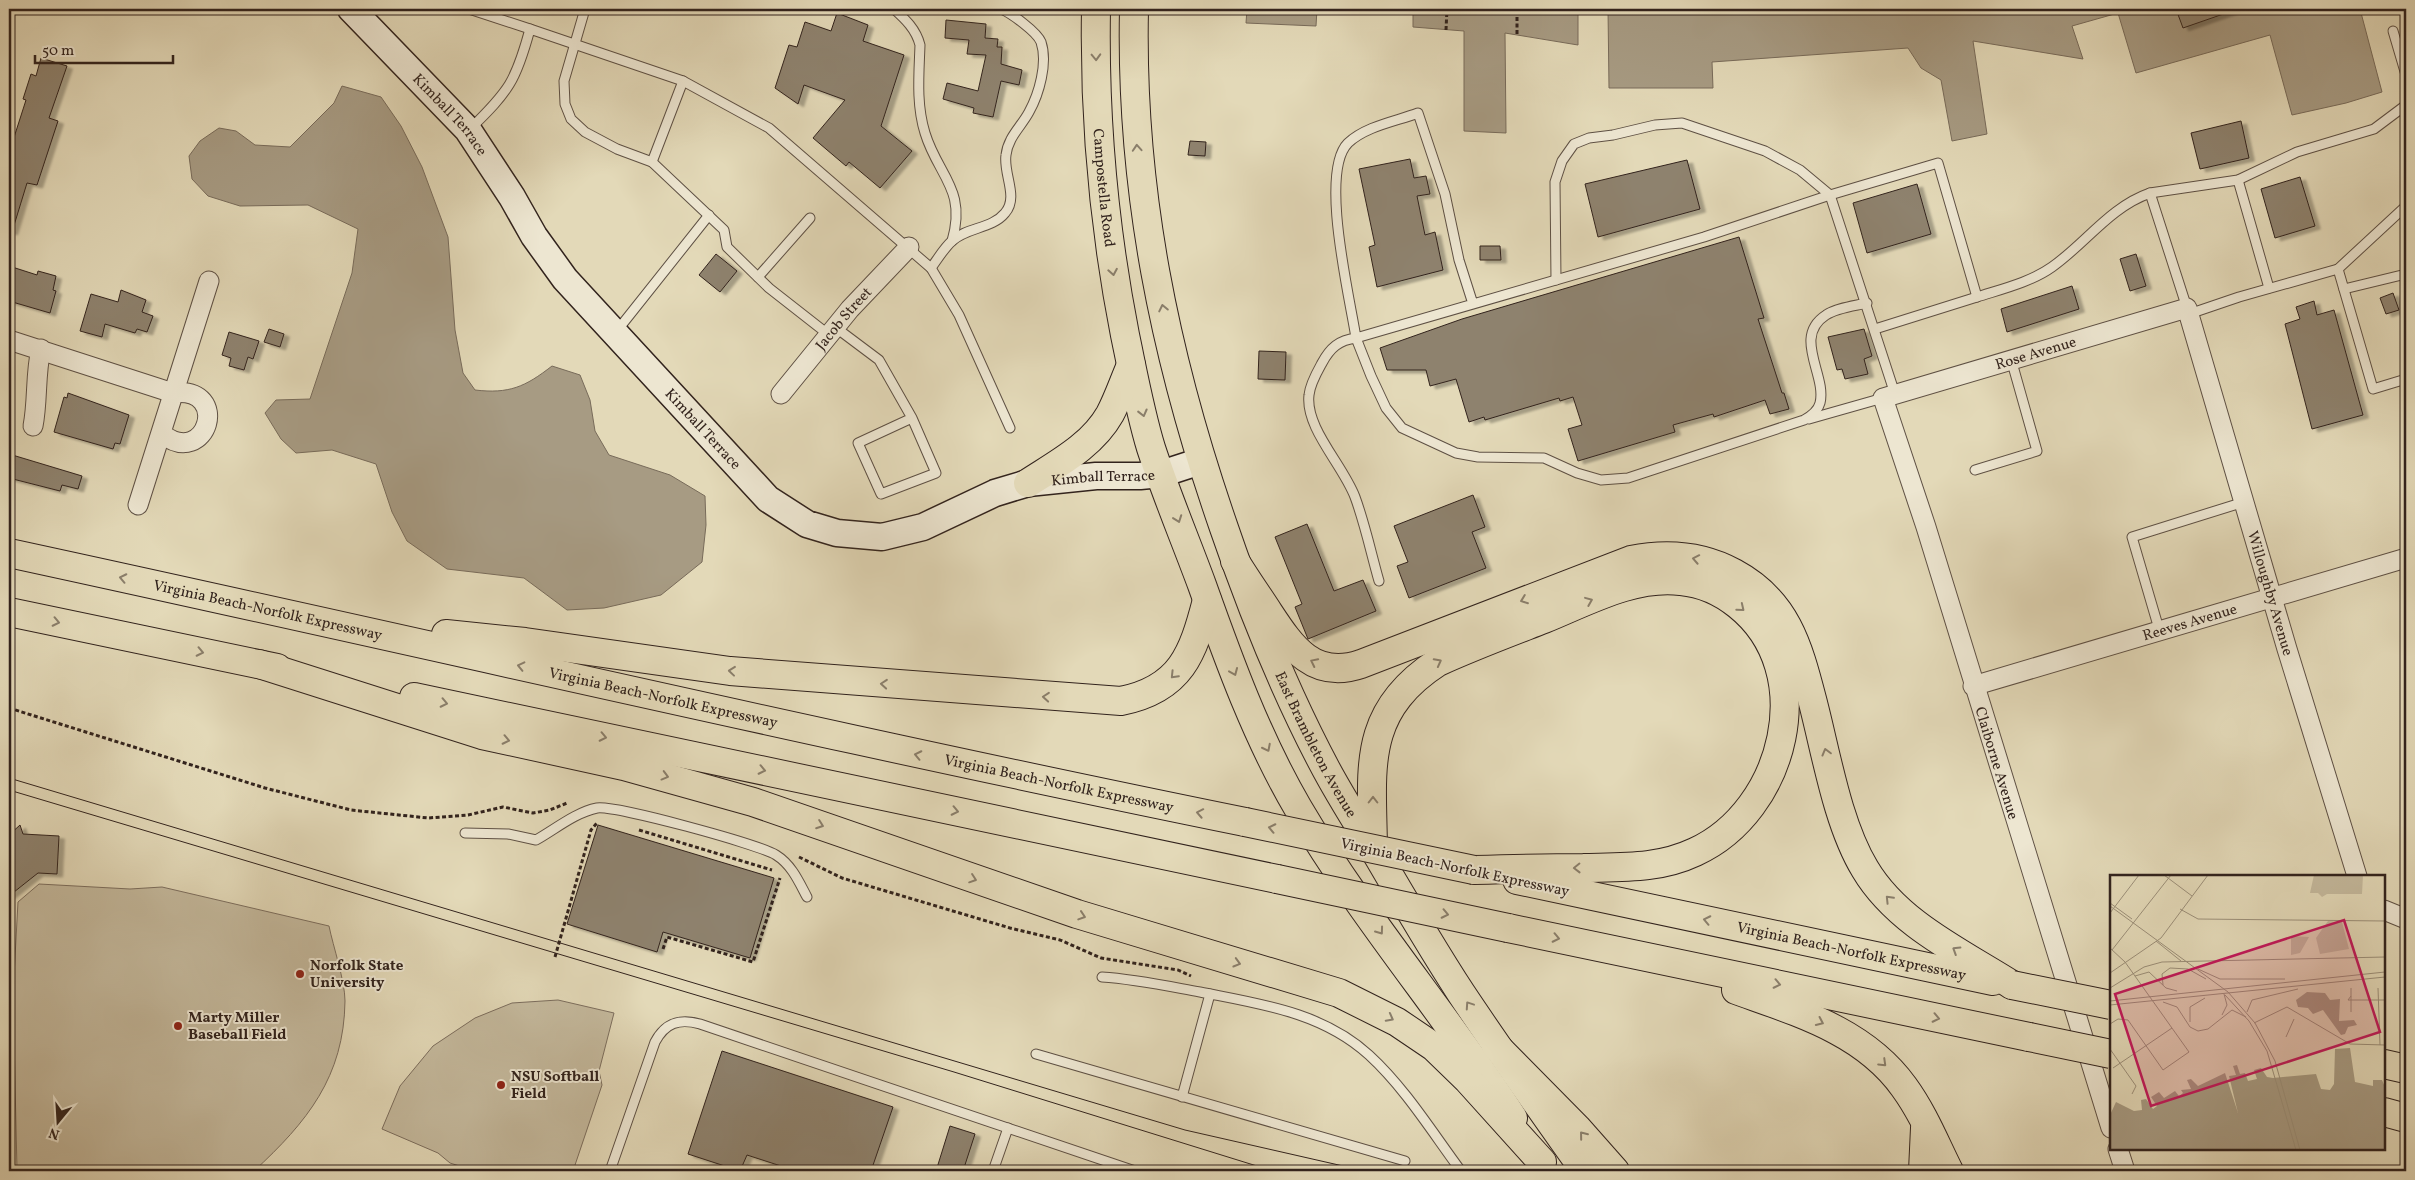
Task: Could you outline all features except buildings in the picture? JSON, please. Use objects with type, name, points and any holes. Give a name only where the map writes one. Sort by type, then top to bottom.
[{"type":"main road","name":"Campostella Road","points":[[1096,9],[1097,112],[1103,184],[1112,267],[1131,365]]},
{"type":"main road","name":"East Brambleton Avenue","points":[[1134,9],[1135,110],[1139,172],[1152,260],[1173,356],[1201,461],[1235,561],[1267,644],[1303,724],[1343,800],[1425,936],[1496,1046],[1585,1171]]},
{"type":"main road","points":[[1131,365],[1151,446],[1207,600],[1263,739],[1298,808],[1377,927],[1494,1089],[1545,1167]]},
{"type":"main road","points":[[1028,483],[1077,451],[1109,416],[1131,365]]},
{"type":"main road","name":"Virginia Beach-Norfolk Expressway","points":[[9,553],[328,622],[824,735],[2110,1005]]},
{"type":"main road","points":[[1235,561],[1295,650],[1313,663],[1343,669],[1361,664],[1631,560],[1656,556],[1684,557],[1712,563],[1738,575],[1763,592],[1772,602],[1795,639],[1844,821],[1856,852],[1872,880],[1911,920],[2012,985]]},
{"type":"main road","points":[[1373,848],[1372,769],[1379,730],[1399,696],[1417,676],[1438,662],[1615,591],[1653,581],[1682,581],[1709,588],[1748,612],[1766,635],[1772,648],[1782,676],[1785,707],[1782,739],[1772,769],[1758,797],[1741,820],[1708,846],[1684,857],[1654,865],[1626,868],[1474,870]]},
{"type":"main road","points":[[328,622],[525,642],[625,658],[738,672],[1121,701],[1145,695],[1168,682],[1176,673],[1195,642],[1207,600]]},
{"type":"main road","points":[[9,612],[2110,1054]]},
{"type":"main road","points":[[259,664],[482,735],[624,766],[745,800],[1077,914],[1339,993],[1397,1022],[1434,1047],[1468,1080],[1545,1167]]},
{"type":"main road","points":[[1643,956],[1800,1013],[1857,1042],[1894,1074],[1912,1099],[1949,1171]]},
{"type":"main road","points":[[1496,1046],[1577,1128],[1615,1171]]},
{"type":"main road","points":[[2385,1064],[2406,1069]]},
{"type":"main road","points":[[2385,1112],[2406,1118]]},
{"type":"main road","points":[[1923,1171],[1925,1124]]},
{"type":"street","name":"Kimball Terrace","points":[[351,9],[468,130],[512,197],[534,236],[565,279],[768,499],[807,524],[837,533],[882,537],[923,527],[995,494],[1028,483],[1096,476],[1129,478],[1161,474],[1201,461]]},
{"type":"street","name":"Jacob Street","points":[[781,394],[832,331],[909,247]]},
{"type":"street","points":[[138,505],[162,434],[208,282]]},
{"type":"street","name":"Rose Avenue","points":[[1889,396],[2010,359],[2188,311]]},
{"type":"street","name":"Willoughby Avenue","points":[[2188,311],[2357,875]]},
{"type":"street","points":[[9,340],[174,392],[185,391],[196,395],[204,402],[208,413],[208,424],[202,434],[193,441],[182,443],[171,441],[162,434]]},
{"type":"street","points":[[33,426],[36,412],[36,371],[41,350]]},
{"type":"street","name":"Claiborne Avenue","points":[[1889,396],[1973,686],[2110,1125]]},
{"type":"street","name":"Reeves Avenue","points":[[1973,686],[2159,629],[2406,558]]},
{"type":"street","points":[[2385,910],[2406,919]]},
{"type":"street","points":[[2118,1150],[2125,1171]]},
{"type":"lane","points":[[469,9],[683,81],[769,128],[909,247],[931,268],[959,315],[1010,428]]},
{"type":"lane","points":[[585,9],[573,44],[564,81],[565,104],[571,118],[585,132],[617,149],[652,162],[724,230],[726,247],[758,277],[832,331],[879,360],[912,418],[936,473],[881,494],[858,443],[912,418]]},
{"type":"lane","points":[[894,9],[913,30],[920,45],[919,111],[925,135],[949,182],[957,205],[957,224],[952,241],[931,268]]},
{"type":"lane","points":[[952,241],[974,229],[995,222],[1006,212],[1011,188],[1006,172],[1006,154],[1013,134],[1029,113],[1039,86],[1043,63],[1041,41],[1026,26],[1001,9]]},
{"type":"lane","points":[[468,130],[500,100],[512,84],[520,65],[530,29]]},
{"type":"lane","points":[[2393,31],[2406,75]]},
{"type":"lane","points":[[652,162],[683,81]]},
{"type":"lane","points":[[1875,329],[2015,284],[2051,268],[2111,214],[2136,198],[2150,193],[2238,180],[2297,152],[2374,129],[2406,105]]},
{"type":"lane","points":[[1473,304],[1459,260],[1445,194],[1418,113],[1361,134],[1347,144],[1339,159],[1334,202],[1356,338],[1370,376],[1386,408],[1402,428],[1456,454],[1478,457],[1544,458],[1577,473],[1601,480],[1628,478],[1804,420],[1889,396],[1875,329],[1830,195],[1800,170],[1765,151],[1682,123],[1655,125],[1613,135],[1590,138],[1574,144],[1562,161],[1555,182],[1556,280]]},
{"type":"lane","points":[[1379,581],[1355,497],[1336,459],[1321,440],[1310,416],[1309,394],[1329,351],[1344,339],[1356,338],[1704,237],[1830,195],[1938,163],[1977,297]]},
{"type":"lane","points":[[2238,180],[2269,288]]},
{"type":"lane","points":[[2150,193],[2188,311],[2338,269],[2406,206]]},
{"type":"lane","points":[[614,334],[709,215]]},
{"type":"lane","points":[[758,277],[810,218]]},
{"type":"lane","points":[[2338,269],[2373,389],[2406,379]]},
{"type":"lane","points":[[2344,289],[2406,274]]},
{"type":"lane","points":[[1804,420],[1816,412],[1820,403],[1820,392],[1810,347],[1811,335],[1816,324],[1826,315],[1867,303]]},
{"type":"lane","points":[[1975,470],[2037,451],[2010,359]]},
{"type":"lane","points":[[2159,629],[2132,537],[2244,502]]},
{"type":"lane","points":[[465,833],[508,834],[536,840],[581,814],[597,808],[606,808],[650,817],[775,854],[792,870],[807,898]]},
{"type":"lane","points":[[1102,977],[1136,980],[1210,994],[1300,1015],[1330,1028],[1356,1045],[1396,1084],[1461,1171]]},
{"type":"lane","points":[[1182,1097],[1210,994]]},
{"type":"lane","points":[[610,1171],[655,1042],[668,1025],[681,1020],[700,1024],[1135,1171]]},
{"type":"lane","points":[[1036,1054],[1405,1161]]},
{"type":"lane","points":[[993,1171],[1008,1128]]},
{"type":"path","points":[[1446,30],[1447,9]]},
{"type":"path","points":[[1517,9],[1517,34]]},
{"type":"path","points":[[9,708],[265,788],[351,810],[428,818],[468,815],[504,807],[533,813],[550,810],[571,802]]},
{"type":"path","points":[[555,957],[592,830],[596,824],[603,820]]},
{"type":"path","points":[[634,829],[769,869],[780,877],[753,962],[667,937],[662,949]]},
{"type":"path","points":[[795,854],[842,878],[1010,928],[1060,940],[1101,958],[1178,970],[1195,978]]},
{"type":"shaded area","points":[[1247,9],[1317,9],[1316,26],[1246,23]]},
{"type":"shaded area","points":[[1413,9],[1578,9],[1578,45],[1505,33],[1506,133],[1464,131],[1464,31],[1413,27]]},
{"type":"shaded area","points":[[1608,9],[2360,9],[2382,92],[2346,103],[2292,115],[2270,35],[2136,73],[2118,13],[2072,26],[2083,59],[1973,41],[1987,134],[1952,141],[1941,80],[1921,68],[1908,48],[1712,62],[1713,88],[1609,88]]},
{"type":"shaded area","points":[[342,86],[381,97],[401,126],[422,167],[448,237],[455,330],[463,373],[475,390],[507,390],[525,384],[552,366],[580,375],[590,400],[595,431],[609,455],[670,475],[705,496],[706,525],[702,562],[661,595],[604,608],[567,610],[524,578],[447,569],[407,541],[392,512],[376,464],[332,450],[296,453],[281,439],[265,413],[276,400],[310,399],[352,273],[358,229],[308,205],[240,206],[208,196],[192,179],[189,156],[200,141],[219,128],[236,131],[255,145],[290,147],[334,103]]},
{"type":"shaded area","name":"Marty Miller Baseball Field","points":[[39,884],[130,889],[162,887],[329,926],[341,974],[345,1001],[343,1028],[338,1053],[330,1075],[306,1116],[254,1171],[17,1170],[13,994],[18,902]]},
{"type":"shaded area","name":"NSU Softball Field","points":[[558,1000],[614,1013],[599,1071],[602,1085],[573,1171],[475,1171],[450,1163],[438,1153],[382,1129],[400,1086],[433,1046],[475,1018],[512,1003]]},
{"type":"tram line","points":[[9,778],[1185,1130],[1365,1171]]},
{"type":"tram line","points":[[9,790],[954,1072],[1273,1171]]},
{"type":"place","name":"Norfolk State University","points":[[300,974]]},
{"type":"place","name":"Marty Miller Baseball Field","points":[[178,1026]]},
{"type":"place","name":"NSU Softball Field","points":[[501,1085]]}]
